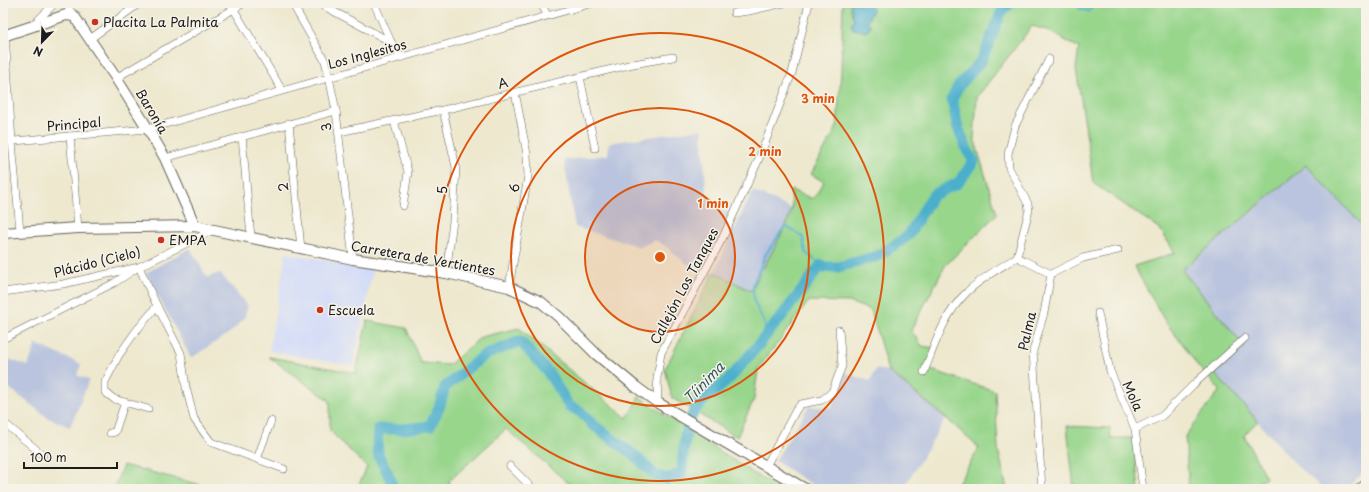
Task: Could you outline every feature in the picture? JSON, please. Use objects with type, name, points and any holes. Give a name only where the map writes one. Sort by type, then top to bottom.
[{"type":"main road","points":[[4,36],[66,15],[74,16]]},
{"type":"main road","name":"Baronía","points":[[74,16],[116,78],[165,158],[195,226]]},
{"type":"main road","name":"Carretera de Vertientes","points":[[3,233],[78,228],[195,226],[301,249],[446,273],[509,287],[541,302],[559,317],[596,354],[658,403],[805,489]]},
{"type":"main road","points":[[1361,489],[1366,485]]},
{"type":"street","points":[[33,26],[55,3]]},
{"type":"street","points":[[65,3],[74,16]]},
{"type":"street","points":[[90,39],[140,3]]},
{"type":"street","points":[[116,78],[232,6],[244,3]]},
{"type":"street","name":"3","points":[[292,3],[325,61],[329,77],[339,132],[353,258]]},
{"type":"street","points":[[318,3],[392,42]]},
{"type":"street","points":[[374,3],[392,42],[401,57]]},
{"type":"street","points":[[541,3],[547,16]]},
{"type":"street","name":"Los Inglesitos","points":[[148,129],[593,3]]},
{"type":"street","points":[[734,13],[784,3]]},
{"type":"street","name":"Callejón Los Tanques","points":[[658,403],[657,378],[662,353],[723,237],[758,161],[792,73],[809,3]]},
{"type":"street","points":[[232,6],[282,90]]},
{"type":"street","points":[[4,36],[20,232]]},
{"type":"street","name":"A","points":[[339,132],[443,110],[633,64],[673,57]]},
{"type":"street","points":[[924,372],[940,332],[949,315],[959,301],[975,285],[1017,257],[1029,210],[1028,204],[1009,168],[1008,154],[1015,126],[1049,59]]},
{"type":"street","points":[[580,77],[596,148]]},
{"type":"street","name":"6","points":[[509,287],[528,176],[527,154],[515,92]]},
{"type":"street","name":"5","points":[[443,110],[456,167],[453,221],[446,273]]},
{"type":"street","points":[[165,158],[336,111]]},
{"type":"street","points":[[394,121],[408,172],[403,206]]},
{"type":"street","name":"2","points":[[289,123],[301,249]]},
{"type":"street","name":"Principal","points":[[3,142],[148,129]]},
{"type":"street","points":[[70,136],[78,228]]},
{"type":"street","points":[[242,136],[251,238]]},
{"type":"street","name":"Plácido (Cielo)","points":[[3,292],[63,284],[139,267],[213,230]]},
{"type":"street","points":[[1017,257],[1051,274],[1083,258],[1118,250]]},
{"type":"street","points":[[3,339],[114,283],[139,267],[181,353],[186,387],[194,419],[211,442],[231,451],[284,469]]},
{"type":"street","name":"Palma","points":[[1042,489],[1033,351],[1044,313],[1051,274]]},
{"type":"street","points":[[148,409],[114,399],[104,392],[105,382],[119,355],[136,331],[157,306]]},
{"type":"street","name":"Mola","points":[[1098,313],[1110,372],[1135,429],[1143,489]]},
{"type":"street","points":[[766,466],[796,410],[802,404],[822,400],[832,392],[842,366],[839,330]]},
{"type":"street","points":[[1135,429],[1162,416],[1193,385],[1245,338]]},
{"type":"street","points":[[110,433],[115,432],[125,402]]},
{"type":"street","points":[[257,459],[271,421]]},
{"type":"street","points":[[3,422],[43,455]]},
{"type":"street","points":[[510,466],[533,489]]},
{"type":"shaded area","points":[[702,129],[706,189],[711,206],[732,214],[698,273],[664,245],[655,240],[640,247],[575,227],[564,160],[608,155],[609,143]]},
{"type":"shaded area","points":[[1306,165],[1366,229],[1366,470],[1346,489],[1324,489],[1299,468],[1215,374],[1182,270]]},
{"type":"shaded area","points":[[753,191],[792,209],[787,224],[751,291],[714,272]]},
{"type":"shaded area","points":[[190,248],[207,277],[220,273],[248,306],[244,318],[231,332],[191,358],[146,273]]},
{"type":"shaded area","name":"Escuela","points":[[286,253],[373,269],[353,366],[269,351]]},
{"type":"shaded area","points":[[36,344],[81,364],[77,375],[89,380],[70,427],[48,418],[3,383],[3,357],[28,366]]},
{"type":"shaded area","points":[[876,369],[888,371],[946,418],[903,489],[819,489],[775,461],[809,406],[832,408],[845,373],[870,381]]},
{"type":"green space","points":[[843,3],[1366,3],[1366,229],[1306,165],[1182,270],[1245,347],[1215,374],[1258,421],[1244,435],[1266,478],[1255,485],[1216,489],[1189,489],[1185,436],[1220,390],[1197,365],[1166,323],[1134,266],[1175,253],[1160,229],[1093,183],[1076,69],[1079,48],[1047,30],[1032,26],[977,97],[974,138],[997,214],[945,266],[911,330],[922,346],[934,348],[928,369],[995,391],[998,449],[1007,489],[955,489],[979,448],[946,418],[888,371],[871,310],[848,302],[809,301],[758,369],[754,399],[737,437],[672,398],[665,369],[714,272],[751,291],[787,224],[792,209],[791,190],[813,199],[824,182],[811,174],[837,127],[841,72]]},
{"type":"green space","points":[[367,321],[406,328],[421,363],[449,365],[481,337],[519,328],[627,418],[639,397],[764,480],[779,485],[776,489],[575,489],[506,429],[449,481],[451,489],[357,489],[367,467],[330,431],[330,401],[269,357],[356,373]]},
{"type":"green space","points":[[1067,426],[1110,428],[1111,438],[1133,438],[1139,489],[1074,489]]},
{"type":"green space","points":[[123,465],[217,489],[114,489]]},
{"type":"water","points":[[850,3],[871,3],[873,10],[867,22],[871,25],[866,32],[853,29],[851,25],[854,19]]},
{"type":"waterway","name":"Tíinima","points":[[1000,3],[1002,10]]},
{"type":"waterway","name":"Tíinima","points":[[392,489],[389,476],[378,453],[378,429],[403,429],[430,426],[439,408],[445,387],[483,356],[520,341],[548,372],[569,406],[581,412],[592,424],[634,455],[654,474],[666,479],[682,473],[686,435],[690,420],[696,408],[730,378],[777,323],[821,265],[823,267],[838,267],[878,256],[908,236],[933,195],[958,183],[974,161],[968,152],[958,128],[952,99],[958,87],[982,60],[1002,10],[1010,3]]},
{"type":"waterway","name":"Tíinima","points":[[1077,3],[1080,9],[1089,11],[1095,3]]},
{"type":"waterway","points":[[765,336],[765,325],[754,301],[753,284],[766,254],[785,226],[803,237],[806,253],[821,265]]},
{"type":"waterway","points":[[666,479],[669,489]]},
{"type":"place","name":"Placita La Palmita","points":[[95,22]]},
{"type":"place","name":"EMPA","points":[[161,240]]},
{"type":"place","name":"Escuela","points":[[320,310]]}]
